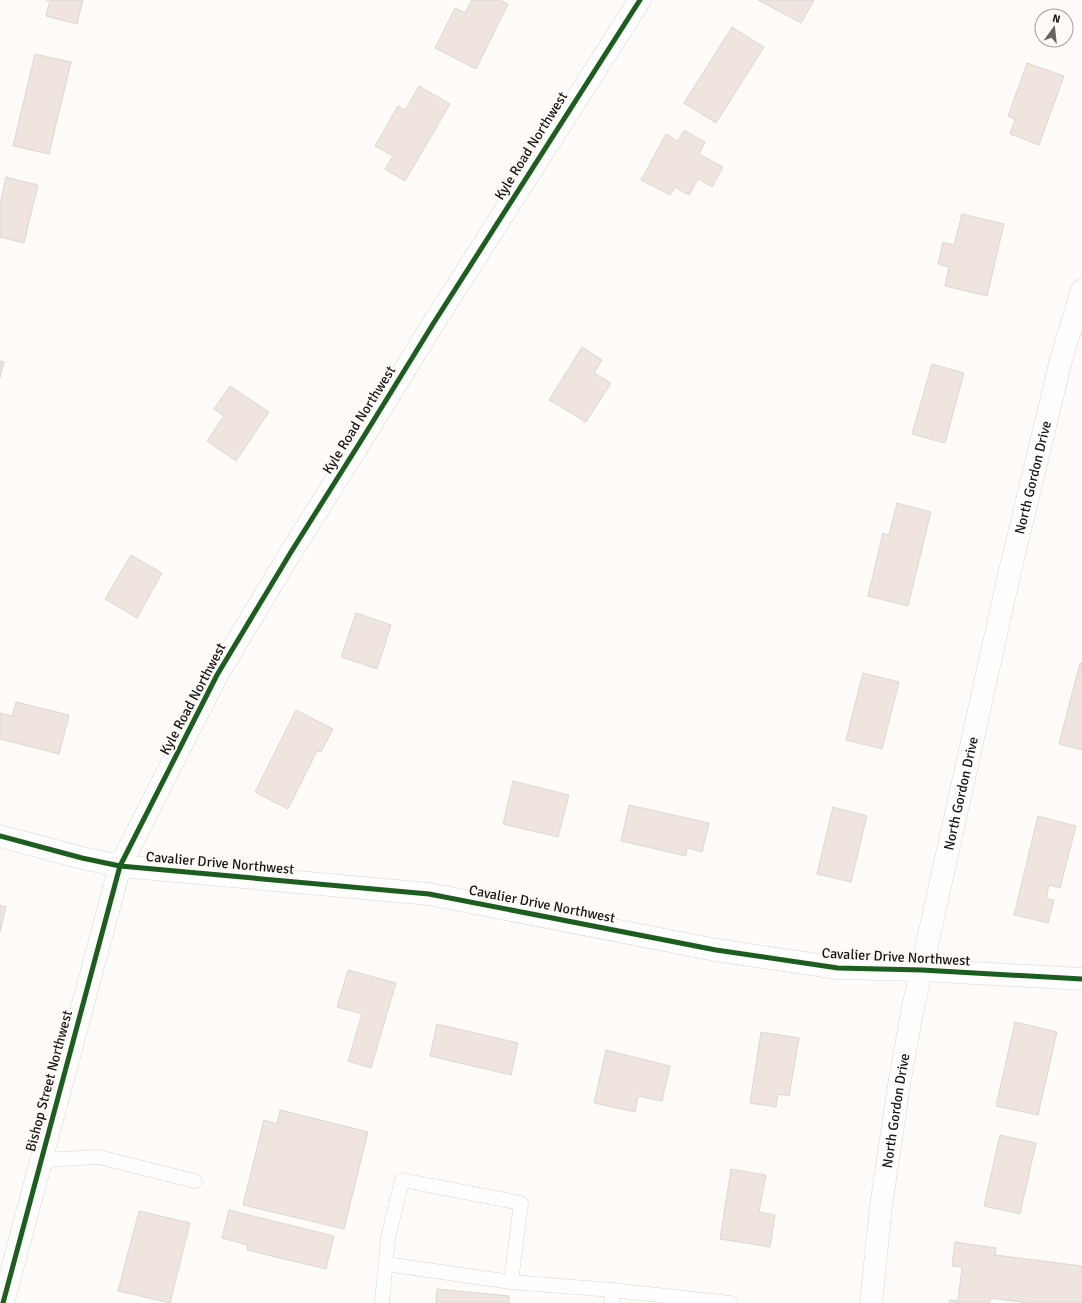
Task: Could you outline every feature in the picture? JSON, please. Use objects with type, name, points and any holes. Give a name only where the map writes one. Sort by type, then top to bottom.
[{"type":"street","name":"Kyle Road Northwest","points":[[120,866],[217,675],[291,552],[439,314],[572,104],[640,0]]},
{"type":"street","name":"North Gordon Drive","points":[[871,1303],[881,1206],[899,1085],[912,1012],[1010,570],[1061,360],[1082,290]]},
{"type":"street","name":"Cavalier Drive Northwest","points":[[0,836],[82,858],[120,866],[429,894],[716,950],[838,968],[922,970],[1082,979]]},
{"type":"street","name":"Bishop Street Northwest","points":[[3,1303],[40,1160],[120,866]]},
{"type":"lane","points":[[40,1160],[99,1158],[195,1181]]},
{"type":"lane","points":[[382,1303],[388,1238],[402,1180],[521,1203],[511,1282]]},
{"type":"lane","points":[[386,1264],[612,1296],[730,1303]]},
{"type":"building","points":[[46,0],[83,0],[77,24],[46,16],[50,1]]},
{"type":"building","points":[[472,0],[500,0],[508,4],[476,69],[435,48],[455,8],[465,13]]},
{"type":"building","points":[[758,0],[814,0],[801,23]]},
{"type":"building","points":[[732,27],[764,47],[716,123],[684,103]]},
{"type":"building","points":[[35,54],[71,62],[49,154],[13,146]]},
{"type":"building","points":[[1027,63],[1064,76],[1039,145],[1010,134],[1015,119],[1008,116]]},
{"type":"building","points":[[419,86],[450,104],[405,181],[385,169],[393,156],[375,146],[398,106],[405,110]]},
{"type":"building","points":[[684,130],[705,142],[699,154],[723,167],[712,187],[698,179],[689,195],[675,187],[670,195],[641,180],[666,134],[678,141]]},
{"type":"building","points":[[6,177],[38,185],[24,243],[0,237],[0,204]]},
{"type":"building","points":[[962,214],[1004,224],[987,296],[945,286],[949,267],[938,264],[943,242],[954,245]]},
{"type":"building","points":[[582,347],[602,360],[594,373],[611,383],[586,422],[549,400]]},
{"type":"building","points":[[0,361],[4,362],[0,378]]},
{"type":"building","points":[[932,364],[964,373],[945,443],[912,434]]},
{"type":"building","points":[[230,386],[269,412],[236,461],[207,441],[224,416],[214,409]]},
{"type":"building","points":[[897,503],[931,512],[908,606],[868,596],[883,533],[889,535]]},
{"type":"building","points":[[131,555],[162,573],[137,618],[105,599]]},
{"type":"building","points":[[356,613],[391,625],[377,669],[341,657]]},
{"type":"building","points":[[1080,663],[1082,663],[1082,750],[1059,744]]},
{"type":"building","points":[[863,673],[899,682],[882,749],[846,740]]},
{"type":"building","points":[[16,702],[69,715],[59,754],[0,739],[0,713],[12,716]]},
{"type":"building","points":[[296,710],[333,729],[321,752],[317,751],[288,809],[255,792]]},
{"type":"building","points":[[513,781],[569,795],[558,837],[503,824]]},
{"type":"building","points":[[629,805],[709,823],[702,852],[687,848],[686,856],[621,841]]},
{"type":"building","points":[[833,807],[867,816],[851,882],[817,874]]},
{"type":"building","points":[[1038,816],[1076,826],[1060,888],[1049,885],[1046,899],[1054,900],[1048,923],[1014,915]]},
{"type":"building","points":[[0,905],[6,907],[0,932]]},
{"type":"building","points":[[348,970],[396,983],[371,1068],[348,1061],[362,1014],[337,1007]]},
{"type":"building","points":[[1015,1022],[1057,1032],[1038,1115],[996,1106]]},
{"type":"building","points":[[437,1024],[518,1043],[511,1075],[430,1056]]},
{"type":"building","points":[[761,1032],[799,1038],[789,1096],[778,1094],[776,1107],[750,1103]]},
{"type":"building","points":[[606,1050],[670,1066],[662,1101],[638,1096],[635,1112],[594,1103]]},
{"type":"building","points":[[280,1110],[368,1132],[344,1229],[243,1205],[264,1120],[277,1124]]},
{"type":"building","points":[[1000,1135],[1036,1143],[1020,1214],[984,1206]]},
{"type":"building","points":[[731,1169],[766,1175],[759,1212],[775,1215],[770,1247],[720,1239]]},
{"type":"building","points":[[229,1210],[334,1236],[326,1269],[247,1250],[248,1245],[222,1238]]},
{"type":"building","points":[[139,1211],[190,1223],[170,1303],[118,1291]]},
{"type":"building","points":[[955,1242],[996,1248],[995,1255],[1082,1266],[1082,1303],[1028,1303],[990,1298],[990,1303],[949,1303],[950,1300],[958,1301],[962,1267],[952,1266]]},
{"type":"building","points":[[437,1289],[509,1296],[509,1303],[436,1303]]},
{"type":"cycle path","points":[[3,1303],[120,866],[217,675],[291,552],[433,324],[640,0]]},
{"type":"cycle path","points":[[0,836],[82,858],[120,866],[429,894],[716,950],[838,968],[922,970],[1082,979]]}]
